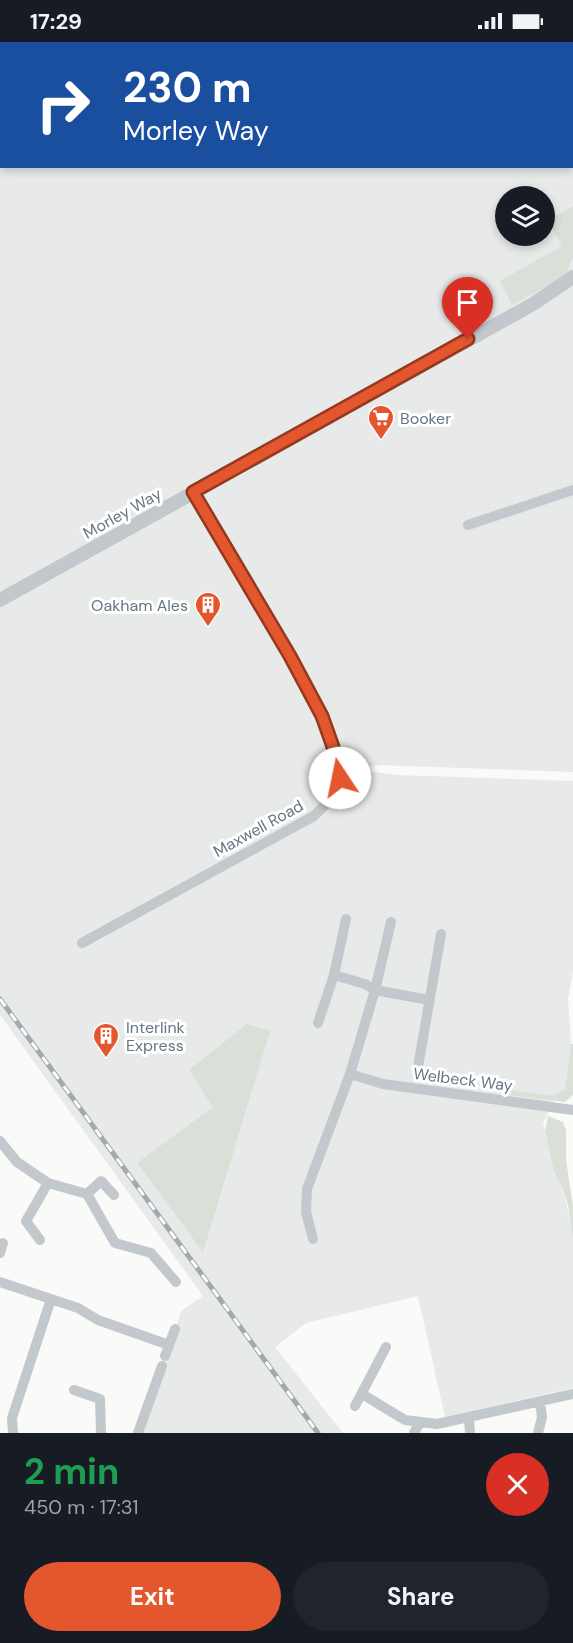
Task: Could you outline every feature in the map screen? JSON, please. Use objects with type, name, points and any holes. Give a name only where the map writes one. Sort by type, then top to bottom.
[{"type":"street","name":"Morley Way","points":[[0,600],[533,304],[573,277]]},
{"type":"street","points":[[468,525],[573,490]]},
{"type":"street","name":"Maxwell Road","points":[[82,943],[314,816],[333,798],[340,778],[338,761],[322,716],[290,656],[193,492]]},
{"type":"street","points":[[318,1023],[334,975],[346,919]]},
{"type":"street","points":[[313,1239],[306,1212],[307,1188],[350,1074],[375,990],[391,922]]},
{"type":"street","name":"Welbeck Way","points":[[418,1067],[441,934]]},
{"type":"street","points":[[334,975],[365,984],[375,990],[429,1000]]},
{"type":"street","name":"Welbeck Way","points":[[350,1074],[384,1084],[573,1110]]},
{"type":"street","points":[[0,1141],[17,1161],[48,1183],[87,1194],[115,1243],[151,1253],[176,1282]]},
{"type":"street","points":[[87,1194],[101,1181],[114,1195]]},
{"type":"street","points":[[40,1240],[26,1221],[48,1183]]},
{"type":"street","points":[[0,1282],[78,1308],[165,1356]]},
{"type":"street","points":[[13,1433],[12,1419],[51,1299]]},
{"type":"street","points":[[138,1433],[175,1329]]},
{"type":"street","points":[[355,1406],[386,1347]]},
{"type":"street","points":[[75,1390],[100,1400],[101,1433]]},
{"type":"street","points":[[362,1394],[405,1420],[437,1424],[573,1394]]},
{"type":"street","points":[[538,1433],[542,1417],[540,1402]]},
{"type":"street","points":[[469,1418],[470,1433]]},
{"type":"street","points":[[414,1433],[420,1422]]},
{"type":"shaded area","points":[[0,168],[573,168],[573,772],[376,765],[360,770],[398,775],[573,781],[573,971],[568,999],[571,1044],[565,1089],[554,1101],[543,1123],[554,1172],[563,1189],[573,1232],[573,1388],[445,1417],[418,1296],[306,1323],[275,1347],[343,1433],[142,1433],[181,1311],[203,1296],[0,1015]]},
{"type":"shaded area","points":[[573,206],[573,257],[565,276],[512,305],[500,281],[562,246],[555,234],[555,217]]},
{"type":"shaded area","points":[[247,1024],[270,1031],[203,1252],[137,1163],[213,1107],[189,1070]]},
{"type":"shaded area","points":[[571,1044],[573,1044],[573,1095],[565,1102],[501,1094],[502,1089],[553,1096],[565,1089]]},
{"type":"shaded area","points":[[548,1116],[563,1122],[566,1130],[566,1160],[573,1206],[573,1238],[568,1205],[554,1172],[545,1131]]},
{"type":"railway","points":[[0,999],[318,1433]]},
{"type":"place","name":"Booker","points":[[381,441]]},
{"type":"place","name":"Oakham Ales","points":[[208,628]]},
{"type":"place","name":"Interlink Express","points":[[106,1059]]},
{"type":"route","points":[[340,778],[338,761],[322,716],[290,656],[193,492],[468,339]]}]
